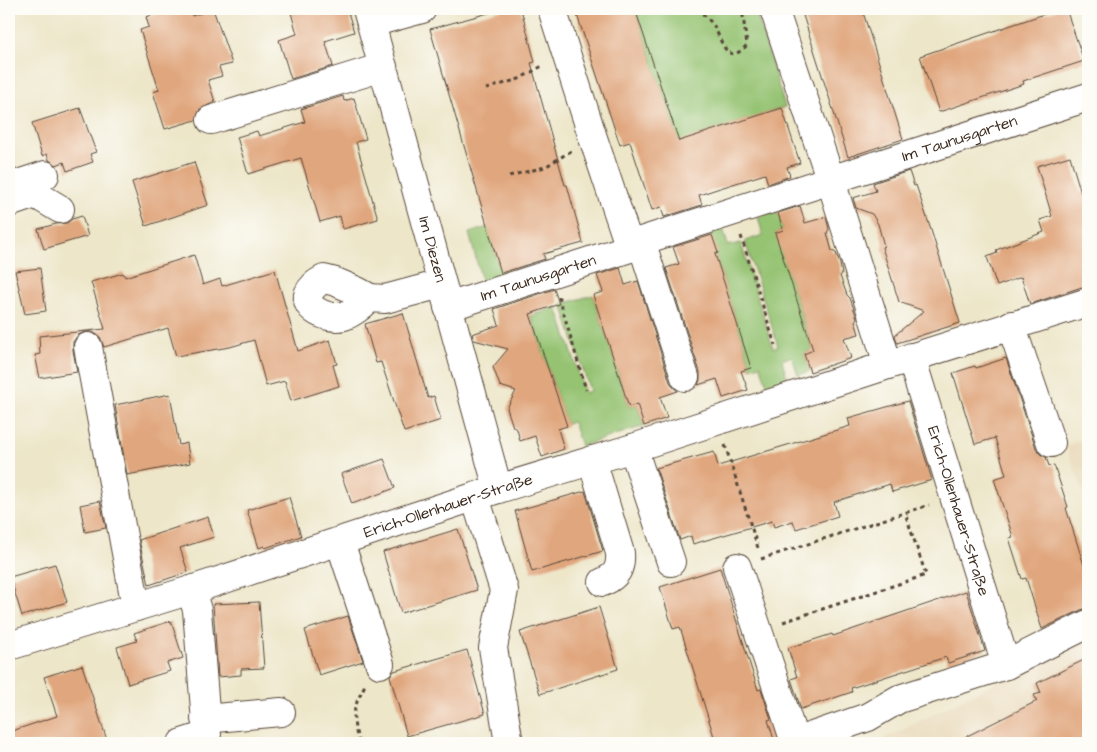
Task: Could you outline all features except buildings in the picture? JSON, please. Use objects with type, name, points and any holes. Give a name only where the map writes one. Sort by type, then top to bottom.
[{"type":"street","points":[[369,16],[422,9]]},
{"type":"street","points":[[552,9],[593,138],[636,245],[685,377]]},
{"type":"street","points":[[774,9],[831,181]]},
{"type":"street","name":"Im Diezen","points":[[369,16],[445,295],[487,493],[504,590],[493,648],[509,743]]},
{"type":"street","points":[[285,112],[385,75]]},
{"type":"street","points":[[211,120],[385,75]]},
{"type":"street","name":"Im Taunusgarten","points":[[370,298],[385,299],[445,295],[552,274],[734,212],[1088,97]]},
{"type":"street","points":[[9,187],[45,175]]},
{"type":"street","name":"Erich-Ollenhauer-Straße","points":[[831,181],[899,361],[955,497],[1006,666]]},
{"type":"street","points":[[9,203],[35,194],[60,210]]},
{"type":"street","name":"Erich-Ollenhauer-Straße","points":[[9,646],[191,590],[487,493],[1088,302]]},
{"type":"street","points":[[1011,325],[1051,443]]},
{"type":"street","points":[[88,347],[136,607]]},
{"type":"street","points":[[633,448],[671,562]]},
{"type":"street","points":[[592,460],[620,553],[621,563],[618,571],[611,579],[602,582]]},
{"type":"street","points":[[340,542],[380,664]]},
{"type":"street","points":[[749,563],[758,630],[795,742],[868,717],[899,699],[1006,666],[1088,624]]},
{"type":"street","points":[[182,743],[207,735],[197,610],[191,590]]},
{"type":"street","points":[[205,719],[281,712]]},
{"type":"path","points":[[696,9],[709,19],[725,50],[731,54],[738,53],[747,45],[742,9]]},
{"type":"path","points":[[486,89],[519,79],[566,53]]},
{"type":"path","points":[[510,176],[545,167],[593,138]]},
{"type":"path","points":[[734,212],[775,345]]},
{"type":"path","points":[[552,274],[586,390]]},
{"type":"path","points":[[718,420],[749,563],[955,497]]},
{"type":"path","points":[[758,630],[926,575],[905,513]]},
{"type":"path","points":[[359,743],[353,722],[354,710],[366,682],[380,664]]},
{"type":"shaded area","points":[[1088,437],[1088,504],[1066,446]]},
{"type":"shaded area","points":[[1088,636],[1088,743],[876,743]]},
{"type":"green space","points":[[635,9],[755,9],[785,107],[679,142]]},
{"type":"green space","points":[[777,210],[783,230],[776,233],[812,349],[804,354],[810,371],[798,375],[792,356],[782,360],[787,378],[767,384],[760,365],[751,368],[715,254],[717,253],[710,231],[723,228],[728,246],[741,243],[773,348],[778,346],[745,241],[763,235],[758,217]]},
{"type":"green space","points":[[488,227],[499,266],[524,259],[527,272],[483,285],[469,233]]},
{"type":"green space","points":[[593,295],[629,407],[637,404],[644,426],[581,446],[573,422],[566,424],[531,316],[557,307],[585,393],[590,391],[562,304]]}]
